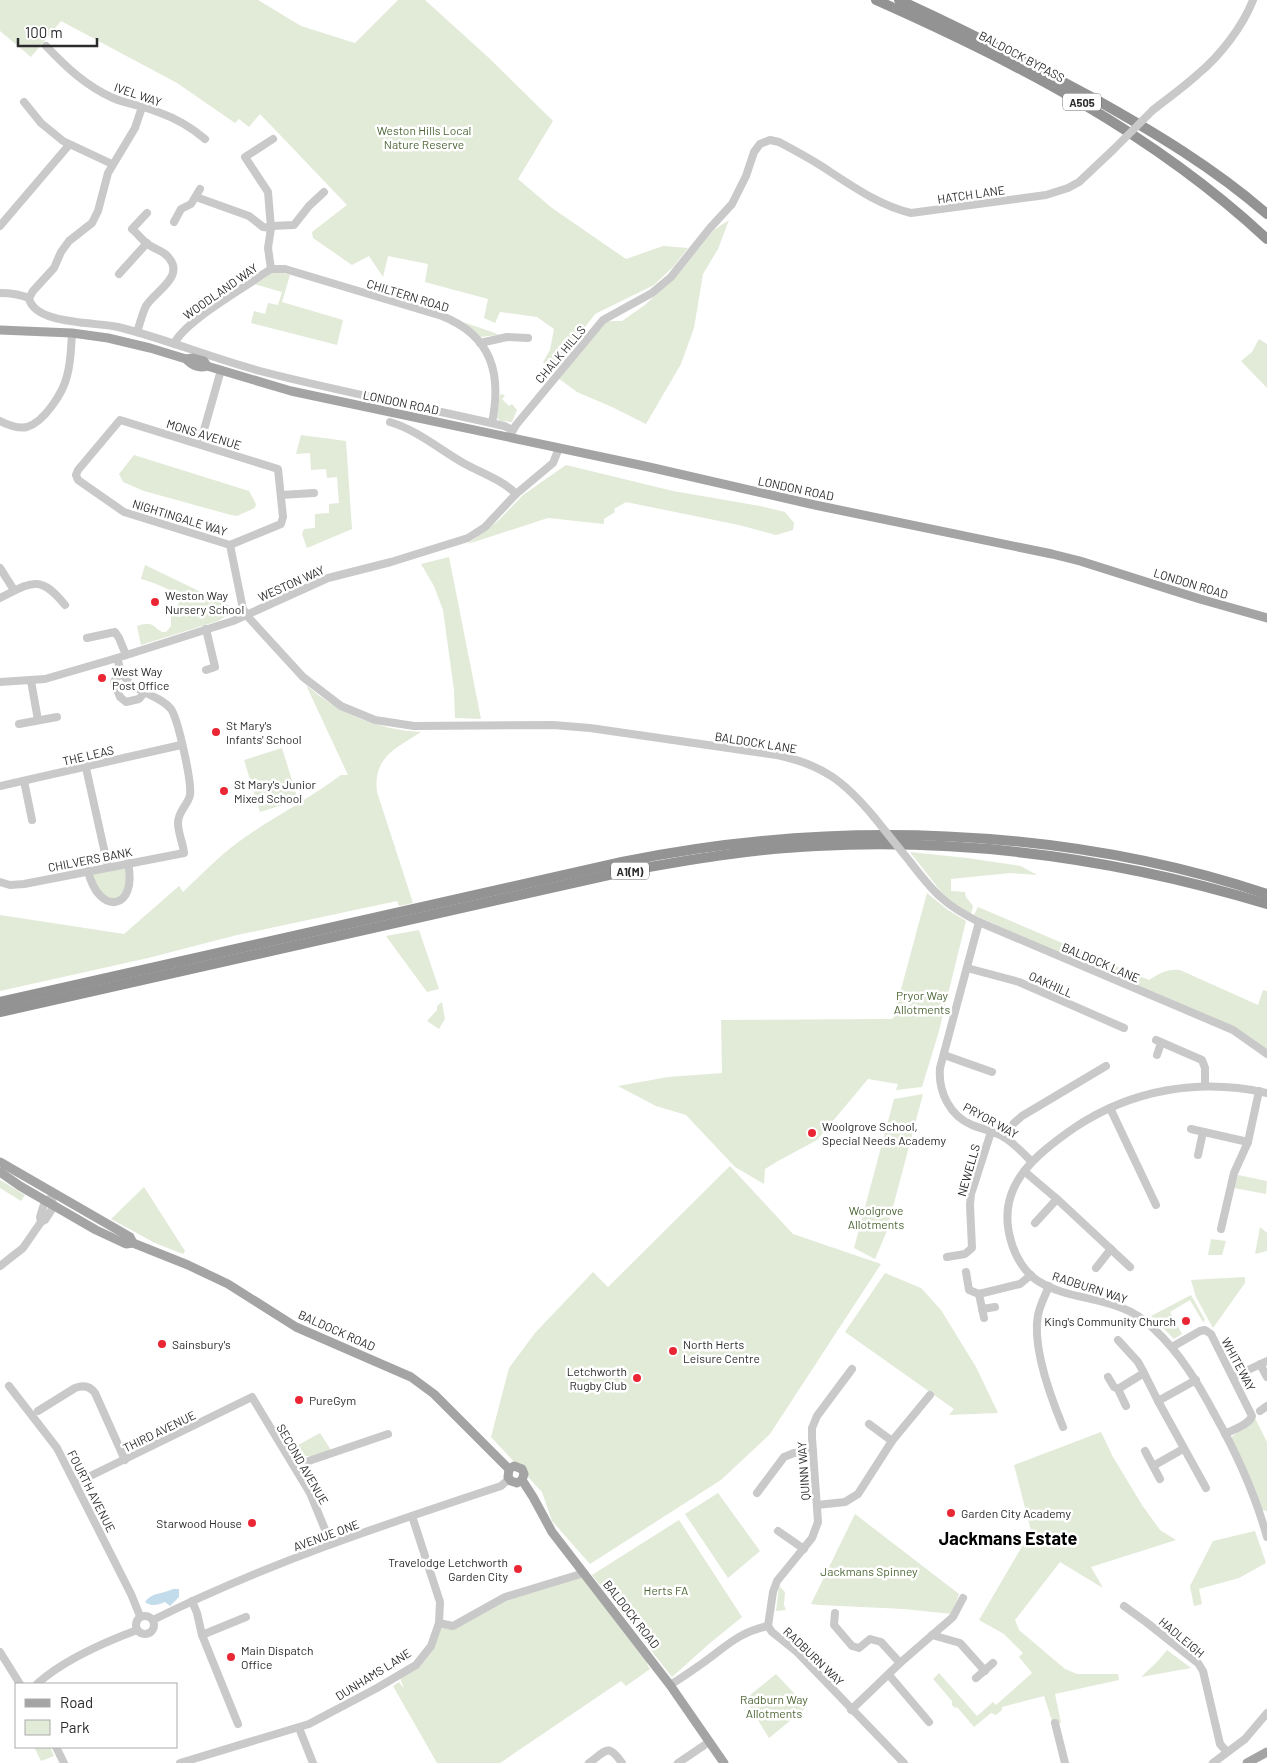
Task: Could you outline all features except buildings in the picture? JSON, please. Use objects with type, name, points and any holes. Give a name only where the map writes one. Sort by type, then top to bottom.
[{"type":"highway","name":"BALDOCK BYPASS","points":[[876,0],[996,56],[1112,120],[1188,172],[1239,213],[1267,239]]},
{"type":"highway","name":"BALDOCK BYPASS","points":[[899,0],[1014,55],[1113,109],[1192,157],[1267,214]]},
{"type":"highway","name":"A1(M)","points":[[0,1002],[630,861],[714,846],[781,839],[901,835],[1013,842],[1096,852],[1145,862],[1216,879],[1267,894]]},
{"type":"highway","name":"A1(M)","points":[[0,1012],[622,872],[681,861],[816,846],[906,844],[1019,852],[1094,862],[1146,872],[1267,904]]},
{"type":"main road","name":"LONDON ROAD","points":[[0,330],[61,333],[108,338],[158,350],[186,359],[191,364],[202,368],[207,366],[283,389],[511,433],[559,448],[806,503],[1052,554],[1267,618]]},
{"type":"main road","name":"BALDOCK ROAD","points":[[0,1162],[51,1200],[96,1230],[126,1244],[133,1243],[194,1268],[228,1284],[296,1327],[412,1378],[434,1394],[509,1474]]},
{"type":"main road","name":"BALDOCK ROAD","points":[[0,1172],[51,1200]]},
{"type":"main road","points":[[514,1466],[522,1469],[524,1474],[522,1480],[514,1482],[509,1474],[514,1466]]},
{"type":"main road","name":"BALDOCK ROAD","points":[[522,1480],[552,1532],[670,1686],[724,1763]]},
{"type":"main road","points":[[1248,1763],[1267,1752]]},
{"type":"street","name":"HATCH LANE","points":[[691,253],[732,204],[746,176],[754,152],[760,144],[770,140],[779,142],[894,210],[911,213],[1046,195],[1079,182],[1153,110],[1200,73],[1244,21],[1253,0]]},
{"type":"street","name":"IVEL WAY","points":[[46,46],[71,71],[96,90],[122,102],[177,120],[205,139]]},
{"type":"street","points":[[24,102],[41,123],[69,145],[112,164]]},
{"type":"street","points":[[0,294],[16,294],[29,298],[54,268],[61,252],[69,241],[92,223],[98,211],[104,184],[112,164],[133,132],[142,107]]},
{"type":"street","name":"WOODLAND WAY","points":[[174,344],[191,324],[271,269],[268,248],[271,227],[268,192],[246,157],[273,139]]},
{"type":"street","points":[[0,226],[69,145]]},
{"type":"street","points":[[174,222],[179,211],[189,206],[198,193],[223,208],[249,216],[263,227],[294,225],[309,206],[324,192]]},
{"type":"street","points":[[137,332],[148,304],[169,281],[173,272],[173,266],[168,256],[147,243],[132,229],[148,213]]},
{"type":"street","points":[[119,274],[147,243]]},
{"type":"street","name":"CHALK HILLS","points":[[511,433],[603,320],[642,299],[664,284],[691,253]]},
{"type":"street","name":"CHILTERN ROAD","points":[[271,269],[285,269],[442,316],[466,329],[480,343],[490,359],[496,381],[497,398],[492,423]]},
{"type":"street","name":"LONDON ROAD","points":[[29,298],[32,305],[46,316],[63,320],[106,324],[243,366],[319,385],[492,423],[511,433]]},
{"type":"street","points":[[61,333],[63,320]]},
{"type":"street","points":[[0,422],[12,426],[27,427],[40,418],[54,404],[67,378],[72,334]]},
{"type":"street","points":[[480,343],[507,337],[528,338]]},
{"type":"street","points":[[158,350],[160,340]]},
{"type":"street","points":[[200,444],[221,370]]},
{"type":"street","points":[[317,396],[319,385]]},
{"type":"street","name":"MONS AVENUE","points":[[76,475],[78,470],[120,420],[275,468],[279,473],[281,495]]},
{"type":"street","points":[[390,422],[420,434],[456,459],[508,487],[516,494]]},
{"type":"street","name":"WESTON WAY","points":[[0,682],[31,681],[59,676],[247,616],[328,578],[391,562],[468,538],[485,526],[516,494],[553,463],[559,448]]},
{"type":"street","name":"NIGHTINGALE WAY","points":[[76,475],[78,480],[124,512],[230,545]]},
{"type":"street","points":[[247,616],[243,609],[230,545],[281,524],[283,517],[281,495],[314,493]]},
{"type":"street","points":[[0,568],[14,590]]},
{"type":"street","points":[[0,598],[30,584],[42,585],[55,593],[65,605]]},
{"type":"street","name":"BALDOCK LANE","points":[[247,616],[303,677],[341,706],[374,720],[414,726],[553,725],[590,728],[777,755],[804,762],[834,777],[850,790],[943,901],[961,913],[1233,1030],[1267,1054]]},
{"type":"street","points":[[206,629],[214,667],[206,670]]},
{"type":"street","points":[[87,638],[115,632],[120,638],[126,655]]},
{"type":"street","points":[[117,658],[122,674],[131,684],[170,709],[175,719],[181,745]]},
{"type":"street","points":[[122,674],[114,682],[121,699],[126,702],[136,700],[145,692]]},
{"type":"street","points":[[31,681],[38,720]]},
{"type":"street","points":[[19,724],[57,717]]},
{"type":"street","name":"THE LEAS","points":[[0,786],[181,745]]},
{"type":"street","name":"CHILVERS BANK","points":[[0,882],[10,885],[18,884],[184,852],[178,822],[189,798],[190,787],[181,745]]},
{"type":"street","points":[[86,768],[108,867]]},
{"type":"street","points":[[24,781],[32,820]]},
{"type":"street","points":[[88,871],[92,887],[100,896],[110,902],[118,902],[125,896],[130,882],[128,863]]},
{"type":"street","name":"PRYOR WAY","points":[[979,922],[940,1068],[940,1080],[949,1106],[965,1122],[1004,1137],[1032,1161]]},
{"type":"street","name":"OAKHILL","points":[[966,968],[1019,982],[1124,1028]]},
{"type":"street","points":[[1157,1055],[1158,1042],[1202,1060],[1206,1086]]},
{"type":"street","points":[[944,1055],[992,1072]]},
{"type":"street","points":[[1004,1137],[1014,1123],[1022,1116],[1106,1066]]},
{"type":"street","name":"RADBURN WAY","points":[[1267,1093],[1222,1086],[1177,1088],[1141,1096],[1110,1108],[1074,1128],[1032,1161],[1024,1170],[1010,1196],[1007,1217],[1009,1235],[1014,1251],[1031,1275],[1039,1282],[1067,1293],[1122,1308],[1148,1324],[1172,1347],[1196,1380],[1246,1475],[1264,1517],[1267,1538]]},
{"type":"street","points":[[1222,1229],[1234,1173],[1248,1142],[1258,1091]]},
{"type":"street","points":[[1110,1108],[1156,1205]]},
{"type":"street","points":[[1191,1129],[1248,1142]]},
{"type":"street","name":"NEWELLS","points":[[947,1257],[965,1254],[972,1248],[971,1194],[991,1132]]},
{"type":"street","points":[[1198,1154],[1203,1132]]},
{"type":"street","points":[[1024,1170],[1130,1267]]},
{"type":"street","points":[[1035,1223],[1057,1199]]},
{"type":"street","points":[[0,1266],[23,1248],[41,1222],[45,1220],[51,1200]]},
{"type":"street","points":[[1096,1268],[1111,1249]]},
{"type":"street","points":[[966,1272],[969,1290],[979,1294],[1020,1284],[1031,1275]]},
{"type":"street","points":[[1050,1286],[1040,1307],[1037,1334],[1050,1393],[1064,1427]]},
{"type":"street","points":[[979,1294],[984,1318]]},
{"type":"street","points":[[982,1309],[995,1306]]},
{"type":"street","name":"WHITEWAY","points":[[1172,1347],[1200,1331],[1208,1331],[1211,1334],[1252,1416],[1250,1420],[1225,1434]]},
{"type":"street","points":[[1118,1340],[1138,1362],[1183,1449],[1206,1488]]},
{"type":"street","points":[[1233,1377],[1263,1362],[1267,1377]]},
{"type":"street","name":"QUINN WAY","points":[[768,1626],[773,1592],[777,1581],[804,1549],[816,1528],[818,1516],[812,1433],[815,1420],[852,1368]]},
{"type":"street","points":[[1118,1389],[1144,1373]]},
{"type":"street","points":[[1108,1377],[1114,1387],[1118,1389],[1126,1406]]},
{"type":"street","points":[[1158,1401],[1196,1380]]},
{"type":"street","name":"FOURTH AVENUE","points":[[9,1386],[57,1448],[131,1594],[140,1616]]},
{"type":"street","points":[[38,1411],[75,1388],[80,1386],[89,1387],[95,1393],[125,1460]]},
{"type":"street","points":[[817,1505],[845,1502],[856,1497],[892,1441],[929,1396],[922,1391]]},
{"type":"street","name":"THIRD AVENUE","points":[[76,1483],[252,1397]]},
{"type":"street","name":"SECOND AVENUE","points":[[252,1397],[310,1493],[331,1544]]},
{"type":"street","points":[[869,1424],[892,1441]]},
{"type":"street","points":[[294,1466],[388,1434]]},
{"type":"street","points":[[1153,1466],[1183,1449]]},
{"type":"street","points":[[757,1494],[784,1457],[794,1453],[813,1451]]},
{"type":"street","points":[[1145,1451],[1160,1480]]},
{"type":"street","name":"AVENUE ONE","points":[[153,1620],[251,1575],[331,1544],[501,1486],[509,1474]]},
{"type":"street","name":"DUNHAMS LANE","points":[[180,1763],[262,1737],[298,1728],[338,1709],[416,1665],[432,1646],[439,1623],[440,1602],[412,1516]]},
{"type":"street","points":[[778,1531],[804,1549]]},
{"type":"street","points":[[439,1623],[453,1626],[505,1597],[584,1573]]},
{"type":"street","points":[[851,1710],[900,1663],[953,1617],[963,1598]]},
{"type":"street","points":[[192,1601],[197,1613],[202,1636],[238,1724]]},
{"type":"street","name":"HADLEIGH","points":[[1124,1606],[1198,1663],[1203,1672],[1220,1744],[1228,1752]]},
{"type":"street","points":[[834,1613],[834,1625],[852,1646],[859,1648],[870,1639],[878,1640],[900,1663]]},
{"type":"street","points":[[140,1616],[147,1616],[153,1620],[154,1628],[149,1633],[142,1634],[136,1630],[135,1622],[140,1616]]},
{"type":"street","points":[[202,1636],[246,1617]]},
{"type":"street","name":"RADBURN WAY","points":[[670,1686],[734,1639],[768,1626],[772,1632],[797,1652],[904,1763]]},
{"type":"street","points":[[38,1683],[62,1666],[115,1638],[136,1630]]},
{"type":"street","points":[[932,1635],[960,1644],[985,1671]]},
{"type":"street","points":[[0,1652],[19,1683]]},
{"type":"street","points":[[976,1678],[993,1663]]},
{"type":"street","points":[[889,1675],[930,1722]]},
{"type":"street","points":[[1213,1763],[1245,1739],[1267,1713]]},
{"type":"street","points":[[1055,1723],[1065,1763]]},
{"type":"street","points":[[298,1728],[313,1763]]},
{"type":"street","points":[[678,1763],[709,1742]]},
{"type":"street","points":[[56,1748],[64,1763]]},
{"type":"street","points":[[589,1763],[609,1750],[614,1751],[622,1763]]},
{"type":"green space","name":"Weston Hills Local Nature Reserve","points":[[0,0],[258,0],[301,26],[355,43],[398,0],[425,0],[489,58],[553,121],[518,179],[552,208],[626,259],[663,246],[688,248],[674,266],[654,285],[595,314],[551,372],[543,362],[550,350],[554,329],[537,317],[500,312],[495,323],[484,318],[488,299],[425,282],[428,264],[388,256],[383,277],[369,256],[352,265],[313,238],[312,232],[347,205],[260,114],[249,127],[239,119],[235,123],[177,83],[61,21],[31,57],[0,31]]},
{"type":"green space","points":[[729,220],[718,249],[703,274],[694,328],[681,364],[646,424],[577,392],[558,378],[598,328],[607,321],[622,321],[645,305],[680,272],[714,230]]},
{"type":"green space","points":[[272,272],[290,275],[282,302],[343,320],[337,345],[251,323],[254,311],[265,314],[268,303],[278,305],[282,292],[254,284]]},
{"type":"green space","points":[[460,321],[495,333],[498,335],[480,337]]},
{"type":"green space","points":[[1259,339],[1267,344],[1267,388],[1241,361],[1252,352]]},
{"type":"green space","points":[[500,395],[505,396],[502,399],[509,406],[512,404],[517,410],[512,422],[500,421],[497,418]]},
{"type":"green space","points":[[301,435],[346,441],[352,529],[307,548],[302,534],[304,529],[315,528],[315,514],[329,513],[329,504],[339,503],[337,477],[327,478],[326,469],[311,470],[310,453],[296,454]]},
{"type":"green space","points":[[134,455],[249,491],[256,504],[255,508],[237,516],[231,515],[144,491],[123,482],[119,474]]},
{"type":"green space","points":[[566,465],[673,491],[785,512],[794,523],[793,530],[776,535],[739,525],[626,502],[614,509],[615,512],[604,519],[604,524],[548,518],[468,544],[499,520],[523,495]]},
{"type":"green space","points":[[449,557],[481,719],[455,718],[454,690],[443,610],[434,586],[421,564]]},
{"type":"green space","points":[[145,565],[234,608],[231,613],[218,621],[141,645],[137,626],[149,624],[162,632],[166,632],[171,626],[171,614],[179,603],[178,596],[174,593],[141,579]]},
{"type":"green space","points":[[306,685],[331,704],[359,718],[389,728],[421,732],[388,755],[382,762],[377,780],[377,792],[413,903],[399,906],[397,901],[237,935],[148,958],[0,991],[0,915],[124,934],[179,886],[183,892],[216,860],[237,843],[341,775],[348,775]]},
{"type":"green space","points":[[282,748],[298,800],[260,812],[244,760]]},
{"type":"green space","points":[[910,852],[1021,866],[1037,875],[1010,873],[951,879],[951,891],[965,892],[966,897],[973,906],[971,914],[946,898]]},
{"type":"green space","points":[[125,867],[129,881],[118,900],[101,896],[92,874]]},
{"type":"green space","name":"Pryor Way Allotments","points":[[927,893],[948,910],[966,921],[939,1031],[922,1087],[896,1090],[898,1084],[868,1079],[817,1140],[765,1169],[764,1184],[735,1167],[686,1115],[656,1106],[618,1086],[668,1077],[722,1073],[721,1020],[893,1019]]},
{"type":"green space","points":[[978,907],[1149,980],[1164,972],[1180,970],[1258,1005],[1263,990],[1267,991],[1267,1050],[1145,991],[974,915]]},
{"type":"green space","points":[[419,930],[439,989],[427,992],[386,936]]},
{"type":"green space","points":[[442,1002],[445,1019],[439,1029],[427,1021]]},
{"type":"green space","name":"Woolgrove Allotments","points":[[923,1094],[886,1233],[875,1259],[854,1248],[894,1099]]},
{"type":"green space","name":"North Herts Leisure Centre","points":[[730,1166],[793,1234],[881,1264],[770,1434],[721,1480],[590,1564],[552,1521],[542,1492],[491,1437],[509,1368],[535,1333],[593,1272],[608,1287]]},
{"type":"green space","points":[[1238,1175],[1267,1181],[1266,1194],[1234,1188]]},
{"type":"green space","points":[[0,1180],[25,1195],[21,1201],[0,1188]]},
{"type":"green space","points":[[144,1187],[185,1251],[183,1254],[155,1243],[111,1219]]},
{"type":"green space","points":[[1260,1227],[1267,1233],[1267,1251],[1255,1254]]},
{"type":"green space","points":[[1211,1239],[1226,1241],[1222,1255],[1208,1255]]},
{"type":"green space","points":[[885,1273],[921,1288],[941,1310],[976,1367],[998,1413],[949,1415],[954,1409],[845,1332]]},
{"type":"green space","points":[[1245,1277],[1245,1283],[1213,1328],[1196,1297],[1191,1280]]},
{"type":"green space","points":[[1191,1295],[1205,1320],[1203,1322],[1190,1300],[1170,1312],[1182,1334],[1174,1339],[1151,1316]]},
{"type":"green space","points":[[1255,1418],[1267,1442],[1267,1511],[1262,1510],[1231,1438]]},
{"type":"green space","points":[[1101,1432],[1113,1457],[1142,1505],[1160,1530],[1176,1540],[1091,1567],[1103,1588],[1060,1562],[1015,1620],[1019,1630],[1065,1669],[1077,1674],[1118,1674],[1119,1680],[1055,1694],[1061,1723],[1053,1724],[1044,1696],[1002,1707],[1002,1710],[996,1715],[991,1713],[974,1727],[957,1707],[955,1708],[952,1705],[952,1701],[933,1679],[939,1673],[977,1716],[993,1702],[996,1705],[1032,1673],[1019,1657],[1023,1653],[1004,1634],[979,1620],[1031,1531],[1014,1465]]},
{"type":"green space","points":[[320,1433],[331,1450],[310,1458],[309,1456],[298,1456],[289,1450]]},
{"type":"green space","points":[[718,1493],[760,1551],[728,1578],[685,1514]]},
{"type":"green space","name":"Jackmans Spinney","points":[[855,1514],[959,1594],[952,1614],[904,1609],[811,1604]]},
{"type":"green space","name":"Herts FA","points":[[679,1520],[742,1617],[672,1677],[592,1575]]},
{"type":"green space","points":[[1255,1531],[1266,1563],[1239,1578],[1199,1589],[1202,1604],[1194,1606],[1190,1586],[1213,1541]]},
{"type":"green space","points":[[580,1574],[651,1660],[647,1664],[650,1669],[626,1686],[621,1681],[500,1763],[437,1763],[393,1686],[399,1682],[404,1689],[399,1675],[416,1665],[431,1646],[439,1623],[453,1626],[505,1597]]},
{"type":"green space","points":[[779,1586],[785,1592],[784,1605],[786,1610],[776,1611]]},
{"type":"green space","points":[[1167,1650],[1191,1668],[1141,1677],[1157,1662]]},
{"type":"green space","name":"Radburn Way Allotments","points":[[776,1674],[807,1707],[769,1738],[745,1699]]},
{"type":"green space","points":[[34,1748],[50,1748],[54,1756],[41,1761]]},
{"type":"water","points":[[179,1589],[179,1597],[170,1606],[165,1602],[150,1605],[145,1602],[154,1595]]},
{"type":"place","name":"Weston Way Nursery School","points":[[155,602]]},
{"type":"place","name":"West Way Post Office","points":[[102,678]]},
{"type":"place","name":"St Mary's Infants' School","points":[[216,732]]},
{"type":"place","name":"St Mary's Junior Mixed School","points":[[224,791]]},
{"type":"place","name":"Woolgrove School, Special Needs Academy","points":[[812,1133]]},
{"type":"place","name":"King's Community Church","points":[[1186,1321]]},
{"type":"place","name":"Sainsbury's","points":[[162,1344]]},
{"type":"place","name":"North Herts Leisure Centre","points":[[673,1351]]},
{"type":"place","name":"Letchworth Rugby Club","points":[[637,1378]]},
{"type":"place","name":"PureGym","points":[[299,1400]]},
{"type":"place","name":"Garden City Academy","points":[[951,1513]]},
{"type":"place","name":"Starwood House","points":[[252,1523]]},
{"type":"place","name":"Travelodge Letchworth Garden City","points":[[518,1569]]},
{"type":"place","name":"Main Dispatch Office","points":[[231,1657]]},
{"type":"district","name":"Jackmans Estate","points":[[1008,1538]]}]
